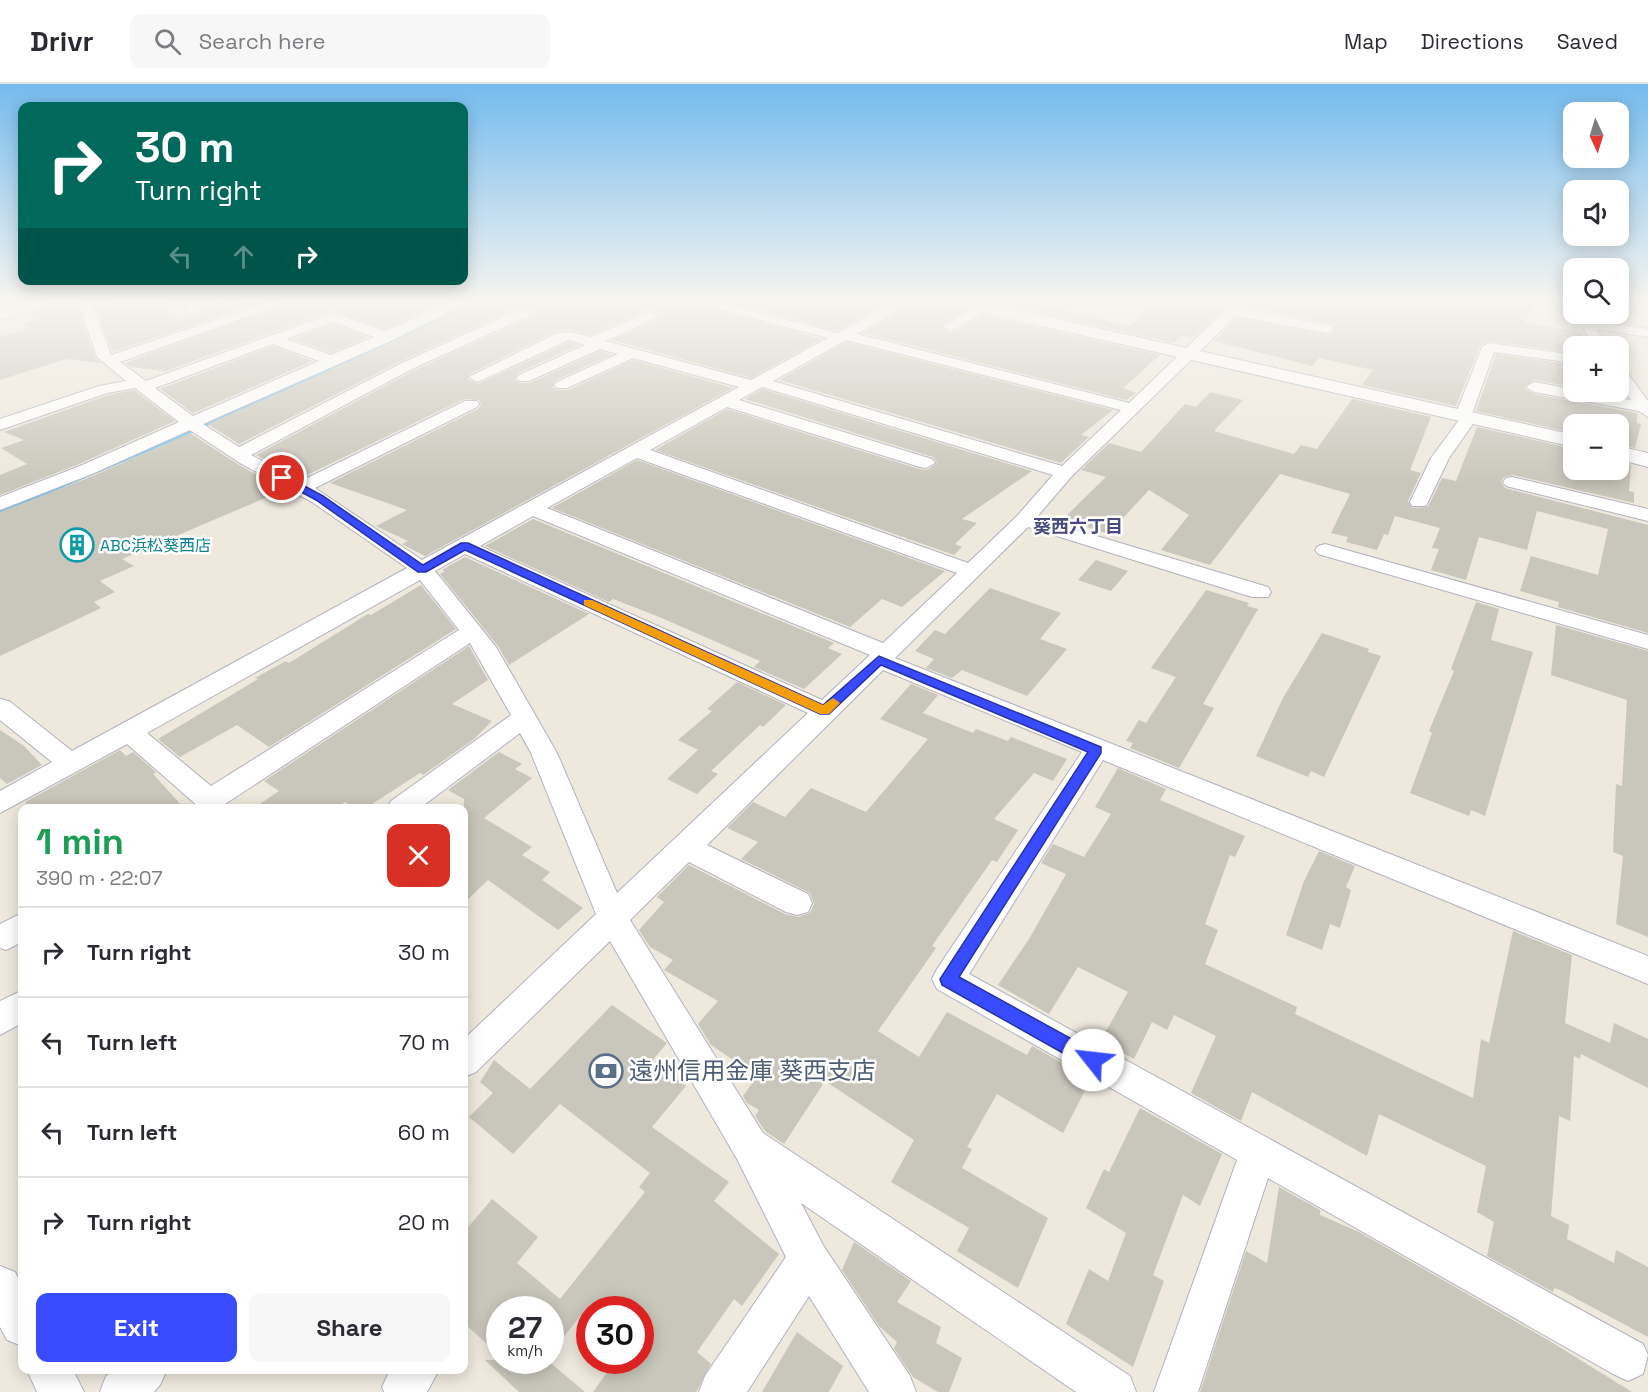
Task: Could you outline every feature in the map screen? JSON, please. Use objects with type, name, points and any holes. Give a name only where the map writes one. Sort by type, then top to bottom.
[{"type":"street","points":[[112,363],[210,436],[238,454],[319,498],[422,569],[473,631],[485,647],[544,753],[613,919],[750,1146],[809,1259],[894,1392]]},
{"type":"street","points":[[0,425],[104,388],[142,385],[205,363]]},
{"type":"street","points":[[0,504],[115,457],[329,363]]},
{"type":"street","points":[[238,454],[414,363]]},
{"type":"street","points":[[477,377],[506,363]]},
{"type":"street","points":[[525,378],[555,363]]},
{"type":"street","points":[[562,386],[611,363]]},
{"type":"street","points":[[673,363],[755,383],[1065,473]]},
{"type":"street","points":[[0,803],[792,363]]},
{"type":"street","points":[[950,363],[1131,408]]},
{"type":"street","points":[[468,1057],[1024,520],[1065,473],[1178,363]]},
{"type":"street","points":[[1227,363],[1563,439]]},
{"type":"street","points":[[1419,502],[1440,458],[1466,417],[1484,363]]},
{"type":"street","points":[[1629,386],[1646,410]]},
{"type":"street","points":[[1534,387],[1646,410]]},
{"type":"street","points":[[724,401],[926,463]]},
{"type":"street","points":[[301,488],[471,404]]},
{"type":"street","points":[[634,451],[971,571]]},
{"type":"street","points":[[1629,455],[1648,460]]},
{"type":"street","points":[[1512,482],[1648,515]]},
{"type":"street","points":[[531,508],[883,656],[1096,750],[1648,970]]},
{"type":"street","points":[[1024,520],[1260,592]]},
{"type":"street","points":[[465,546],[825,711]]},
{"type":"street","points":[[1325,550],[1648,642]]},
{"type":"street","points":[[213,804],[473,631]]},
{"type":"street","points":[[0,707],[71,764]]},
{"type":"street","points":[[406,804],[524,718]]},
{"type":"street","points":[[129,732],[208,804]]},
{"type":"street","points":[[1096,750],[948,979],[1628,1359]]},
{"type":"street","points":[[686,847],[797,903]]},
{"type":"street","points":[[750,1146],[1114,1392]]},
{"type":"street","points":[[1176,1392],[1258,1152]]},
{"type":"street","points":[[721,1392],[809,1259]]},
{"type":"street","points":[[0,1287],[18,1318]]},
{"type":"street","points":[[51,1374],[62,1392]]},
{"type":"street","points":[[122,1392],[141,1374]]},
{"type":"building","points":[[0,363],[53,363],[0,380]]},
{"type":"building","points":[[125,363],[188,363],[146,378],[164,371],[131,367]]},
{"type":"building","points":[[228,363],[308,363],[193,413],[160,389]]},
{"type":"building","points":[[346,363],[397,363],[239,444],[208,424]]},
{"type":"building","points":[[431,363],[492,363],[468,375],[468,379],[478,384],[523,363],[540,363],[518,373],[514,380],[519,383],[530,383],[574,363],[593,363],[556,380],[552,387],[557,390],[568,390],[626,363],[644,363],[733,388],[425,556],[402,544],[408,541],[376,526],[407,510],[330,483],[478,409],[481,405],[479,400],[464,399],[301,478],[256,455]]},
{"type":"building","points":[[696,363],[778,363],[751,378]]},
{"type":"building","points":[[809,363],[929,363],[1113,410],[1081,435],[1089,437],[1061,463],[779,380]]},
{"type":"building","points":[[981,363],[1151,363],[1123,388],[1136,393],[1126,400]]},
{"type":"building","points":[[1342,363],[1473,363],[1456,406],[1362,385],[1373,370]]},
{"type":"building","points":[[1493,363],[1563,363],[1563,385],[1534,380],[1524,388],[1534,394],[1563,399],[1563,402],[1577,402],[1637,413],[1637,423],[1641,424],[1635,448],[1629,447],[1629,414],[1563,414],[1563,431],[1476,411]]},
{"type":"building","points":[[762,389],[1032,471],[962,519],[977,523],[955,544],[962,547],[954,555],[655,450],[727,409],[919,469],[927,470],[937,463],[933,457],[745,399]]},
{"type":"building","points":[[134,390],[175,421],[79,464],[0,495],[0,475],[27,464],[1,448],[24,440],[4,432],[108,395]]},
{"type":"building","points":[[1210,392],[1243,400],[1214,431],[1294,454],[1301,445],[1317,449],[1352,399],[1431,417],[1410,470],[1421,473],[1408,501],[1412,508],[1428,507],[1442,478],[1456,481],[1477,427],[1563,447],[1563,480],[1629,480],[1629,464],[1631,465],[1629,491],[1634,492],[1634,503],[1513,475],[1504,477],[1501,482],[1505,488],[1648,525],[1648,633],[1558,607],[1559,602],[1520,591],[1531,556],[1598,575],[1608,529],[1537,511],[1527,550],[1479,537],[1466,580],[1431,570],[1439,549],[1432,548],[1440,528],[1395,516],[1388,535],[1384,534],[1377,550],[1346,542],[1348,537],[1331,533],[1350,494],[1280,474],[1210,565],[1161,550],[1189,515],[1149,490],[1108,534],[1063,519],[1106,477],[1081,470],[1109,443],[1141,452],[1185,404],[1196,407]]},
{"type":"building","name":"ABC浜松葵西店","points":[[190,433],[239,465],[284,490],[122,559],[134,566],[100,581],[115,592],[94,602],[101,608],[0,656],[0,512],[93,476]]},
{"type":"building","points":[[637,460],[945,571],[902,607],[882,599],[850,627],[552,508]]},
{"type":"building","points":[[533,519],[834,643],[828,648],[842,654],[804,689],[754,667],[760,661],[657,616],[613,599],[609,602],[485,546]]},
{"type":"building","points":[[465,557],[589,614],[509,665],[498,646],[440,574],[445,571],[442,570]]},
{"type":"building","points":[[1096,560],[1128,571],[1111,591],[1078,580]]},
{"type":"building","points":[[421,585],[456,629],[269,747],[237,725],[180,757],[158,739],[258,679],[255,678],[286,661],[289,663],[368,614],[371,615]]},
{"type":"building","points":[[990,588],[1061,613],[1040,639],[1067,649],[1027,696],[962,670],[952,678],[926,668],[934,659],[915,651],[935,630],[945,634]]},
{"type":"building","points":[[1206,590],[1249,603],[1247,606],[1258,609],[1203,704],[1214,708],[1179,768],[1130,748],[1133,743],[1126,741],[1139,720],[1146,723],[1176,677],[1151,668]]},
{"type":"building","points":[[1476,602],[1499,609],[1491,640],[1533,652],[1485,816],[1471,810],[1469,816],[1410,793],[1432,733],[1429,731],[1454,671],[1451,669]]},
{"type":"building","points":[[1556,625],[1648,651],[1648,937],[1616,924],[1623,856],[1613,852],[1616,784],[1622,786],[1627,700],[1551,675]]},
{"type":"building","points":[[1322,633],[1369,649],[1368,652],[1381,656],[1324,777],[1311,771],[1308,777],[1256,756],[1283,698]]},
{"type":"building","points":[[469,646],[488,680],[452,704],[492,721],[474,739],[423,775],[420,773],[372,804],[345,802],[342,804],[260,804],[279,791],[264,781]]},
{"type":"building","points":[[737,682],[786,705],[763,727],[760,725],[711,771],[718,774],[697,794],[667,779],[698,750],[678,740],[712,711],[707,709]]},
{"type":"building","points":[[911,684],[938,695],[923,713],[973,733],[976,729],[1008,741],[1011,737],[1067,759],[1053,781],[1034,773],[994,819],[1018,830],[997,862],[992,860],[932,946],[936,948],[878,1031],[919,1057],[947,1012],[1027,1055],[1032,1046],[1091,1079],[1063,1133],[997,1094],[967,1147],[972,1149],[962,1168],[1048,1218],[1018,1288],[957,1251],[969,1228],[891,1182],[914,1140],[825,1081],[784,1144],[765,1131],[755,1116],[759,1110],[747,1103],[743,1096],[757,1076],[711,1045],[698,1024],[718,1001],[664,970],[673,960],[650,947],[639,930],[664,902],[657,897],[689,865],[785,914],[798,917],[810,913],[814,904],[810,893],[741,859],[758,842],[727,828],[753,802],[785,817],[811,788],[866,812],[928,739],[880,719]]},
{"type":"building","points":[[0,730],[24,746],[42,765],[7,784],[0,778]]},
{"type":"building","points":[[120,750],[126,756],[133,752],[156,772],[153,774],[180,804],[27,804],[25,802]]},
{"type":"building","points":[[499,752],[522,764],[515,769],[532,778],[484,818],[532,847],[522,855],[550,872],[542,880],[583,908],[558,930],[488,880],[468,899],[468,804],[464,804],[464,799],[448,790]]},
{"type":"building","points":[[1118,768],[1166,789],[1160,800],[1245,836],[1235,857],[1230,855],[1205,924],[1218,930],[1205,964],[1297,1007],[1295,1014],[1473,1098],[1481,1039],[1489,1043],[1513,931],[1572,955],[1565,1023],[1610,1043],[1614,1023],[1648,1039],[1648,1088],[1581,1054],[1580,1059],[1574,1056],[1570,1121],[1559,1116],[1551,1216],[1569,1225],[1567,1239],[1614,1263],[1616,1250],[1648,1267],[1648,1337],[1560,1290],[1554,1288],[1553,1292],[1487,1256],[1494,1222],[1477,1212],[1486,1166],[1379,1114],[1367,1156],[1252,1092],[1241,1121],[1191,1093],[1216,1036],[1174,1015],[1167,1030],[1152,1022],[1134,1059],[1101,1040],[1128,992],[1078,967],[1049,1014],[998,985],[1029,939],[1066,874],[1041,863],[1053,844],[1084,857],[1111,814],[1095,807]]},
{"type":"building","points":[[1319,851],[1355,866],[1346,887],[1351,890],[1340,928],[1330,924],[1322,950],[1286,935],[1304,881]]},
{"type":"building","points":[[612,1005],[667,1043],[652,1061],[686,1086],[652,1127],[729,1182],[714,1201],[779,1254],[742,1306],[734,1299],[697,1352],[711,1364],[696,1392],[593,1392],[606,1374],[654,1374],[654,1296],[576,1296],[576,1321],[564,1336],[562,1296],[645,1192],[639,1187],[650,1173],[560,1104],[513,1154],[469,1117],[493,1093],[480,1082],[494,1060],[530,1089]]},
{"type":"building","points":[[1140,1108],[1222,1154],[1200,1206],[1183,1195],[1153,1275],[1164,1281],[1133,1367],[1066,1324],[1089,1269],[1108,1281],[1126,1233],[1086,1208],[1104,1169],[1109,1172]]},
{"type":"building","points":[[1279,1187],[1320,1210],[1320,1215],[1359,1232],[1548,1340],[1632,1392],[1200,1392],[1246,1251],[1267,1263]]},
{"type":"building","points":[[492,1199],[538,1237],[517,1263],[556,1296],[486,1296],[486,1343],[468,1327],[468,1227]]},
{"type":"building","points":[[854,1242],[911,1281],[897,1302],[941,1327],[936,1343],[962,1358],[949,1392],[938,1392],[913,1377],[894,1349],[897,1342],[879,1326],[842,1270]]},
{"type":"building","points":[[797,1332],[843,1366],[829,1392],[762,1392]]},
{"type":"building","points":[[500,1374],[564,1374],[585,1392],[519,1392]]},
{"type":"waterway","points":[[0,512],[183,435],[342,363]]},
{"type":"slow traffic","points":[[588,602],[825,711],[833,703]]},
{"type":"place","name":"ABC浜松葵西店","points":[[77,545]]},
{"type":"place","name":"遠州信用金庫 葵西支店","points":[[606,1071]]},
{"type":"district","name":"葵西六丁目","points":[[1078,527]]},
{"type":"route","points":[[282,478],[319,498],[422,569],[465,546],[825,711],[879,660],[1096,750],[948,979],[1093,1060]]}]
